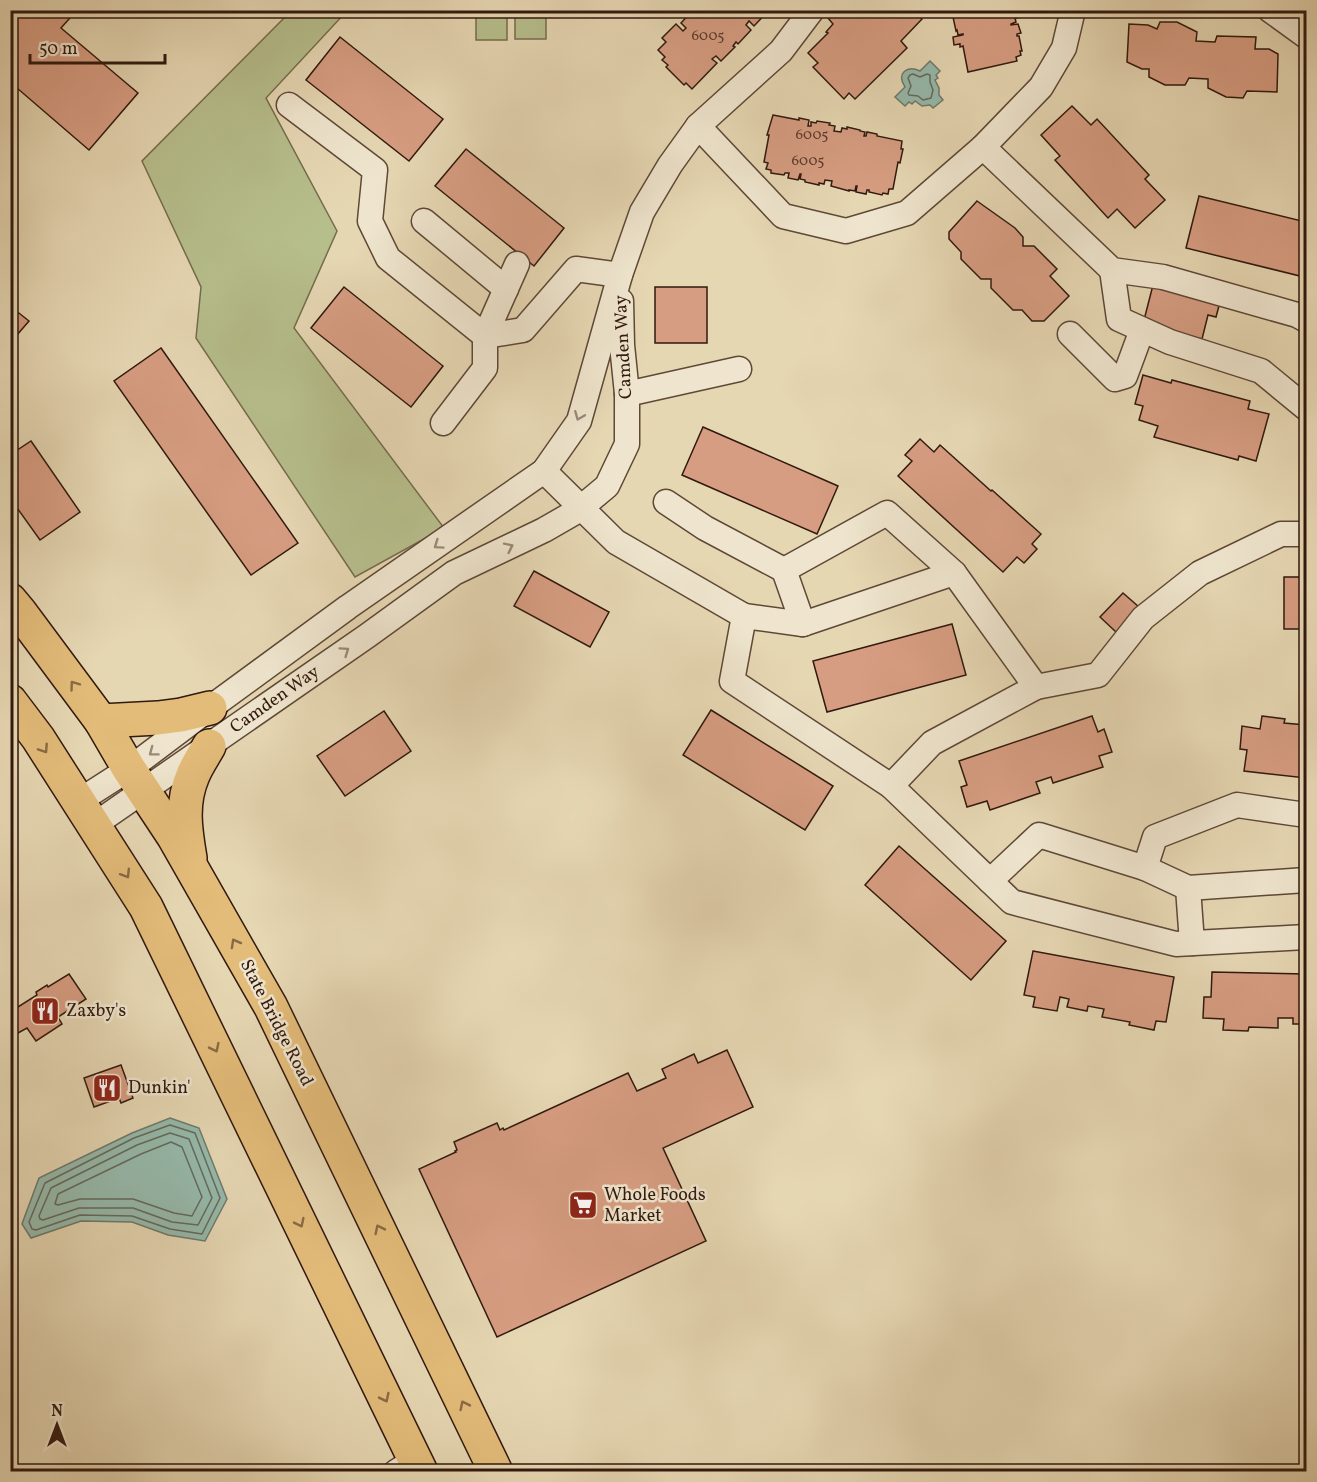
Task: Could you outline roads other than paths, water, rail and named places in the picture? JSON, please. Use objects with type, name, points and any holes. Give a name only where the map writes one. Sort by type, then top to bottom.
[{"type":"highway","name":"State Bridge Road","points":[[10,600],[101,721],[192,868],[271,1007],[496,1472]]},
{"type":"highway","points":[[10,701],[38,738],[146,907],[411,1468]]},
{"type":"highway","points":[[101,721],[158,718],[210,708]]},
{"type":"highway","points":[[192,868],[185,827],[185,806],[188,787],[209,746]]},
{"type":"street","points":[[289,105],[375,170],[370,221],[388,258],[485,336],[523,330],[576,269],[620,275],[642,212],[670,165],[698,126],[781,51],[812,10]]},
{"type":"street","points":[[698,126],[783,216],[846,231],[907,213],[983,147],[1041,87],[1064,48],[1073,10]]},
{"type":"street","points":[[1270,10],[1306,36]]},
{"type":"street","points":[[983,147],[1112,270],[1163,277],[1297,315],[1306,320]]},
{"type":"street","points":[[424,221],[506,289]]},
{"type":"street","points":[[443,423],[485,368],[485,336],[517,264]]},
{"type":"street","points":[[1112,270],[1119,319],[1170,342],[1261,371],[1306,408]]},
{"type":"street","name":"Camden Way","points":[[137,780],[209,746],[454,573],[544,530],[581,507],[607,486],[627,444],[627,394],[622,345],[620,275]]},
{"type":"street","name":"Camden Way","points":[[137,780],[210,708],[348,607],[544,471],[579,421],[620,275]]},
{"type":"street","points":[[1071,334],[1115,379],[1125,376],[1142,330]]},
{"type":"street","points":[[627,394],[739,369]]},
{"type":"street","points":[[544,471],[616,542],[744,616],[803,624],[954,573]]},
{"type":"street","points":[[666,502],[705,528],[784,570],[803,624]]},
{"type":"street","points":[[784,570],[887,513],[954,573],[1036,687]]},
{"type":"street","points":[[891,786],[932,743],[1036,687],[1098,675],[1143,618],[1200,573],[1281,534],[1306,534]]},
{"type":"street","points":[[744,616],[732,681],[891,786],[1012,902],[1176,944],[1306,937]]},
{"type":"street","points":[[87,813],[137,780]]},
{"type":"street","points":[[1145,868],[1155,837],[1237,805],[1306,815]]},
{"type":"street","points":[[990,881],[1038,835],[1145,868],[1188,888],[1306,880]]},
{"type":"street","points":[[1188,888],[1192,943]]},
{"type":"water","points":[[930,61],[940,71],[935,80],[939,88],[939,95],[943,100],[933,108],[930,105],[922,106],[915,101],[905,106],[895,97],[905,87],[902,74],[911,69],[920,71]]},
{"type":"water","points":[[170,1118],[199,1128],[227,1199],[205,1241],[168,1235],[132,1222],[81,1221],[31,1238],[22,1224],[39,1178],[132,1133]]},
{"type":"place","name":"Zaxby's","points":[[45,1011]]},
{"type":"place","name":"Dunkin'","points":[[107,1088]]},
{"type":"place","name":"Whole Foods Market","points":[[583,1205]]}]
